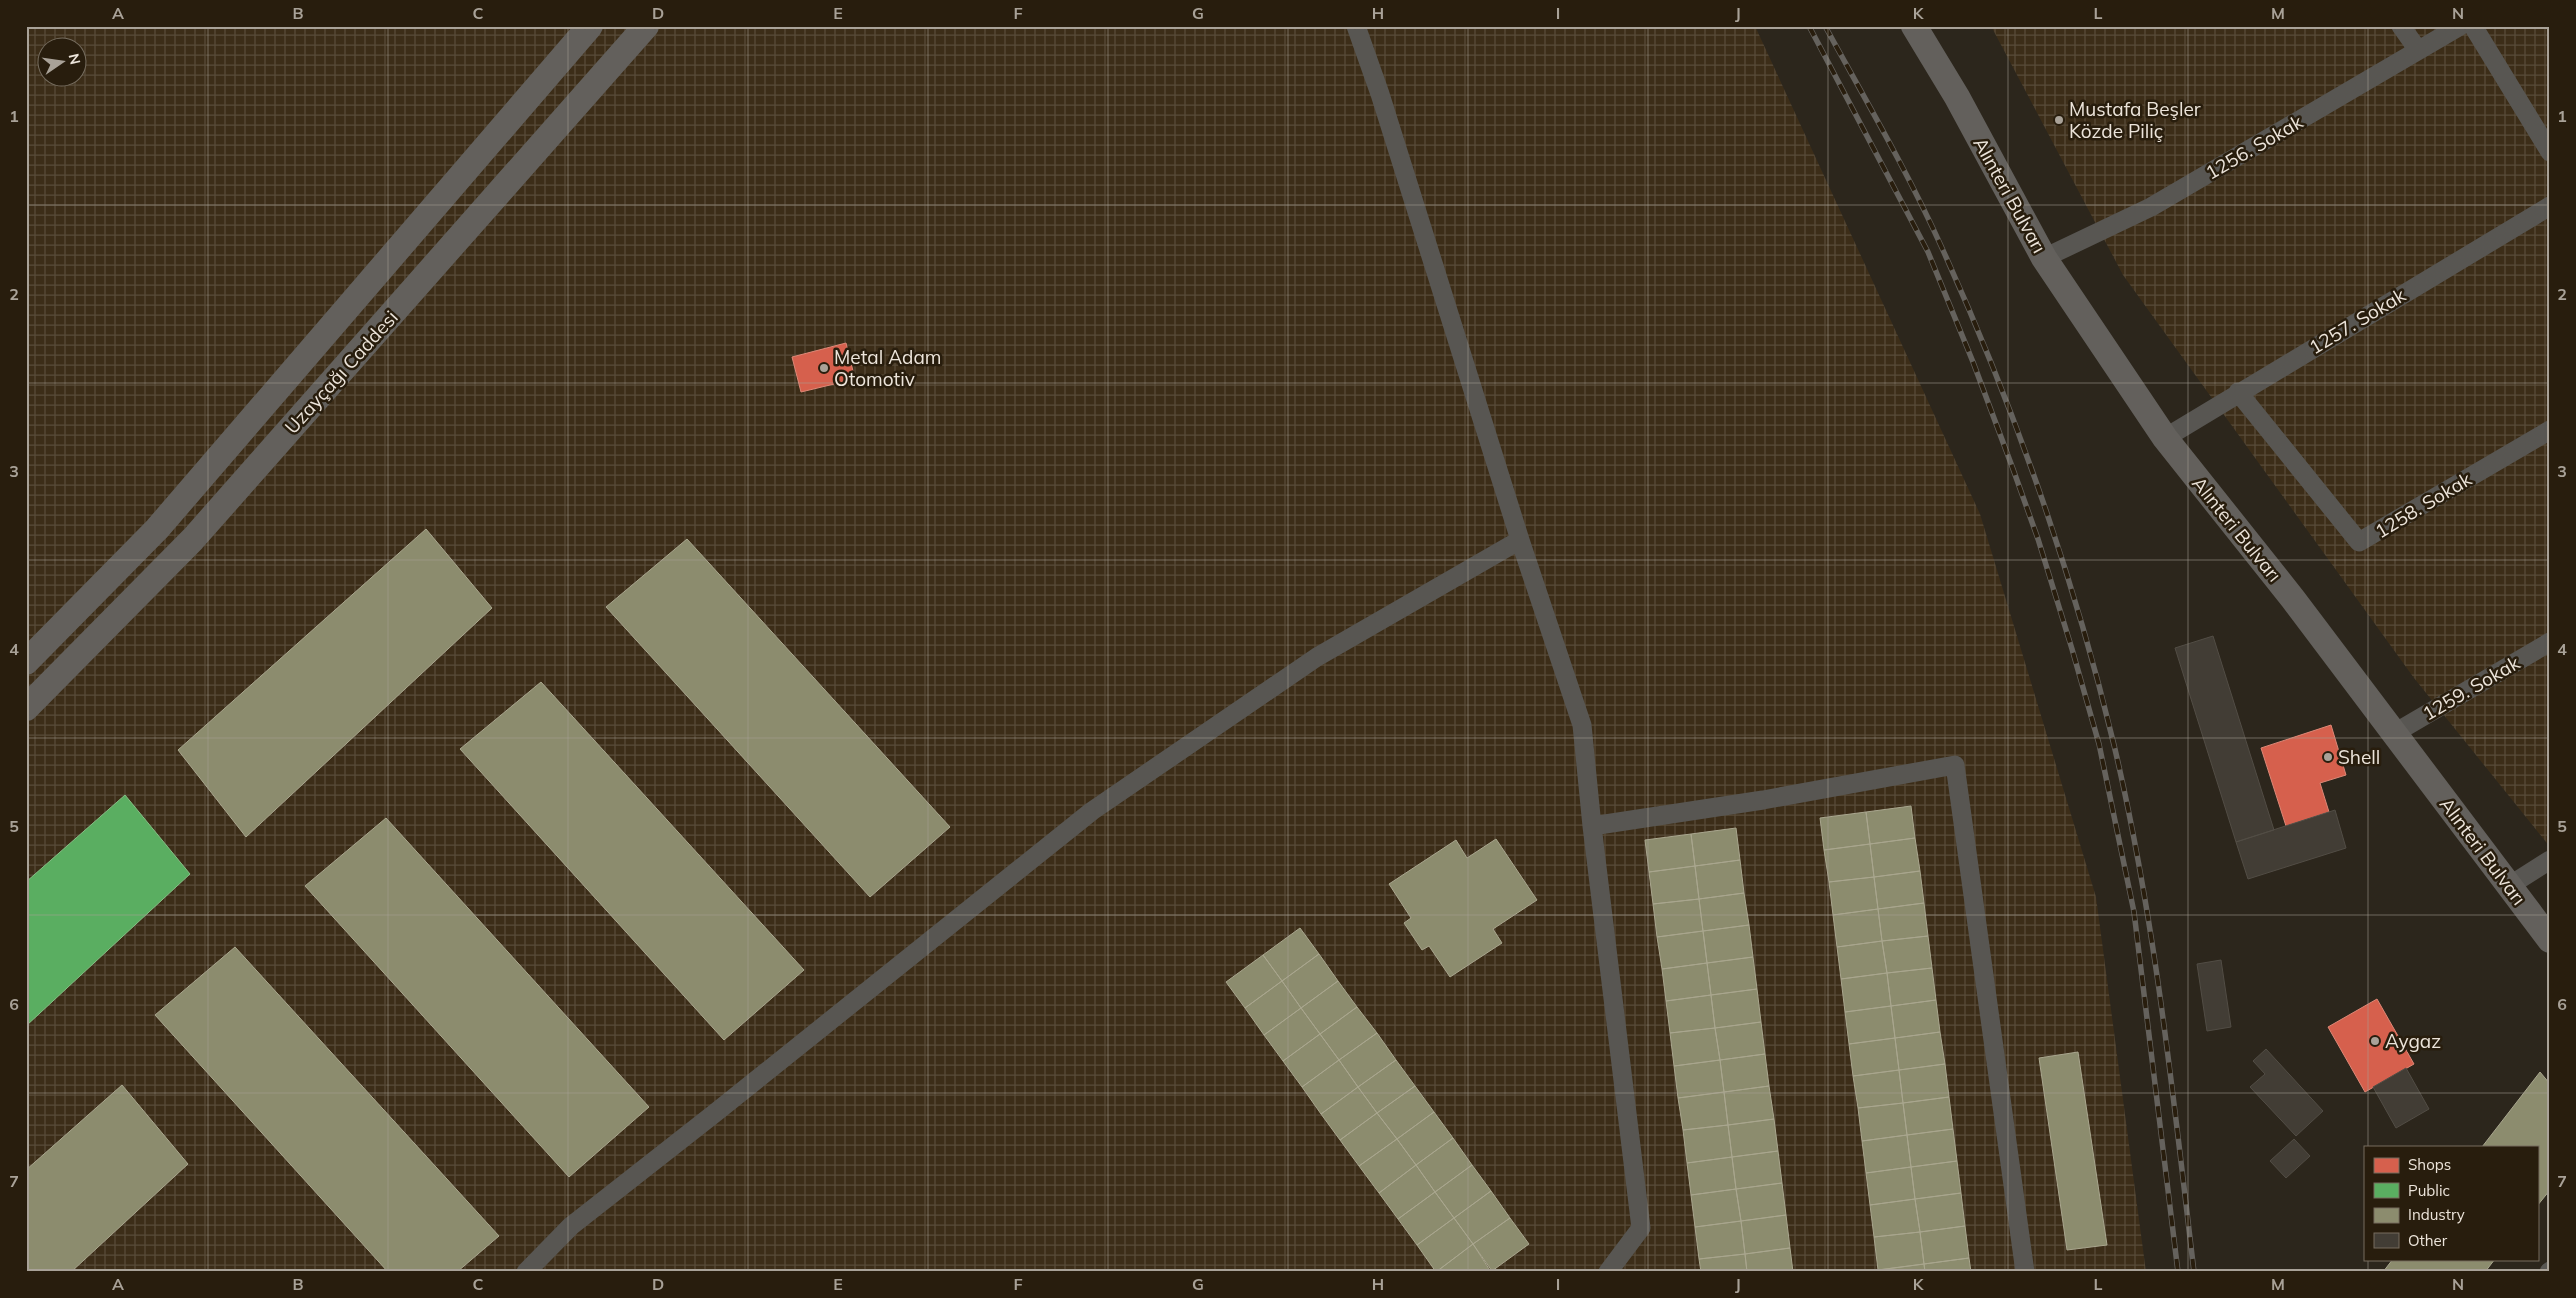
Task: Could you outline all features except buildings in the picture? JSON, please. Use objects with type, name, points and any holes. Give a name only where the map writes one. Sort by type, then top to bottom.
[{"type":"main road","name":"Uzayçağı Caddesi","points":[[26,662],[157,529],[590,26]]},
{"type":"main road","name":"Uzayçağı Caddesi","points":[[26,708],[193,539],[646,26]]},
{"type":"main road","name":"Alınteri Bulvarı","points":[[1914,26],[1957,97],[2044,258],[2165,438],[2293,599],[2550,940]]},
{"type":"main road","name":"Alınteri Bulvarı","points":[[1926,26],[1957,97]]},
{"type":"street","points":[[1356,26],[1380,94],[1520,540],[1582,726],[1592,826],[1641,1228],[1608,1272]]},
{"type":"street","points":[[2401,26],[2418,50]]},
{"type":"street","name":"1256. Sokak","points":[[2044,258],[2151,207],[2460,26]]},
{"type":"street","points":[[2473,26],[2550,152]]},
{"type":"street","name":"1257. Sokak","points":[[2165,438],[2238,392],[2550,206]]},
{"type":"street","name":"1258. Sokak","points":[[2238,392],[2359,542],[2550,430]]},
{"type":"street","points":[[526,1272],[571,1226],[1092,811],[1317,657],[1520,540]]},
{"type":"street","name":"1259. Sokak","points":[[2393,734],[2550,642]]},
{"type":"street","points":[[1592,826],[1763,800],[1955,764],[2025,1272]]},
{"type":"street","points":[[2510,886],[2550,860]]},
{"type":"shaded area","points":[[26,26],[1755,26],[1980,514],[2096,897],[2146,1272],[26,1272]]},
{"type":"shaded area","points":[[1991,26],[2550,26],[2550,847],[2414,678],[2123,275]]},
{"type":"railway","points":[[1809,26],[1928,252],[1973,362],[2013,469],[2038,539],[2072,649],[2099,744],[2134,912],[2178,1272]]},
{"type":"railway","points":[[1825,26],[1915,192],[1968,308],[2040,492],[2080,618],[2114,745],[2141,875],[2162,1007],[2194,1272]]},
{"type":"place","name":"Mustafa Beşler Közde Piliç","points":[[2059,120]]},
{"type":"place","name":"Metal Adam Otomotiv","points":[[824,368]]},
{"type":"place","name":"Shell","points":[[2328,757]]},
{"type":"place","name":"Aygaz","points":[[2375,1041]]}]
